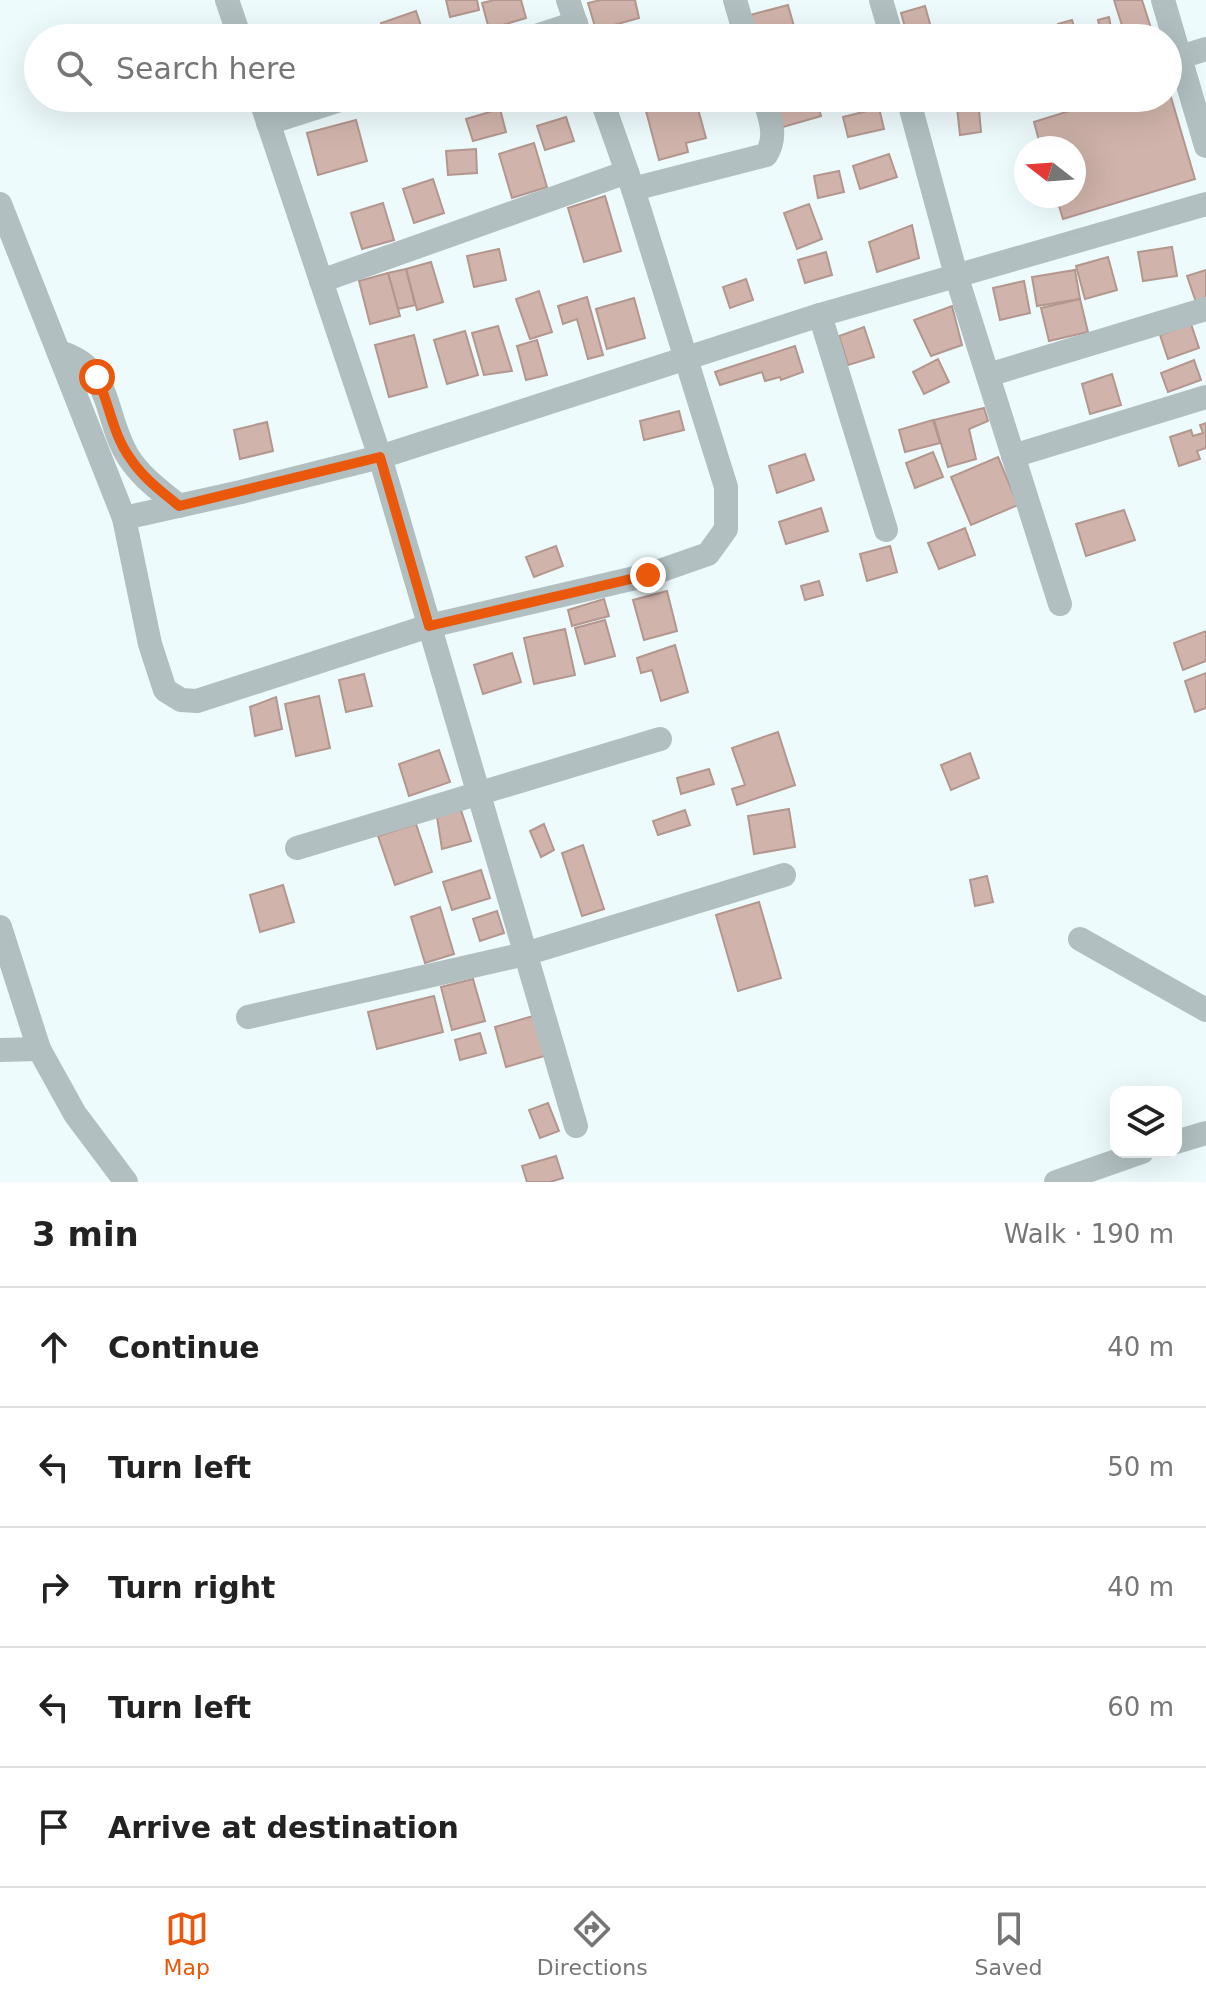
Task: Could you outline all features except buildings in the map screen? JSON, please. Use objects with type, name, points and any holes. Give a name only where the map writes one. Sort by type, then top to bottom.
[{"type":"street","points":[[227,0],[235,24]]},
{"type":"street","points":[[735,0],[742,24]]},
{"type":"street","points":[[881,0],[888,24]]},
{"type":"street","points":[[1163,0],[1171,24]]},
{"type":"street","points":[[1182,57],[1206,49]]},
{"type":"street","points":[[1182,61],[1206,146]]},
{"type":"street","points":[[264,112],[380,457],[576,1126]]},
{"type":"street","points":[[268,123],[302,112]]},
{"type":"street","points":[[0,204],[124,518],[150,644],[165,690],[181,700],[197,701],[429,626],[648,575],[708,554],[726,529],[726,487],[606,112]]},
{"type":"street","points":[[321,281],[630,180],[766,155],[773,144],[768,112]]},
{"type":"street","points":[[912,112],[956,275],[1060,604]]},
{"type":"street","points":[[124,518],[380,457],[820,315],[1206,204]]},
{"type":"street","points":[[988,375],[1206,309]]},
{"type":"street","points":[[820,315],[886,530]]},
{"type":"street","points":[[59,352],[77,357],[97,377],[128,457],[148,481],[179,506]]},
{"type":"street","points":[[1013,456],[1206,397]]},
{"type":"street","points":[[297,848],[660,739]]},
{"type":"street","points":[[248,1017],[525,954],[784,875]]},
{"type":"street","points":[[0,927],[39,1049],[75,1114],[126,1182]]},
{"type":"street","points":[[1080,939],[1206,1010]]},
{"type":"street","points":[[0,1050],[39,1049]]},
{"type":"street","points":[[1182,1140],[1206,1133]]},
{"type":"street","points":[[1056,1182],[1125,1158]]},
{"type":"route","points":[[97,377],[128,457],[148,481],[179,506],[380,457],[429,626],[648,575]]}]
